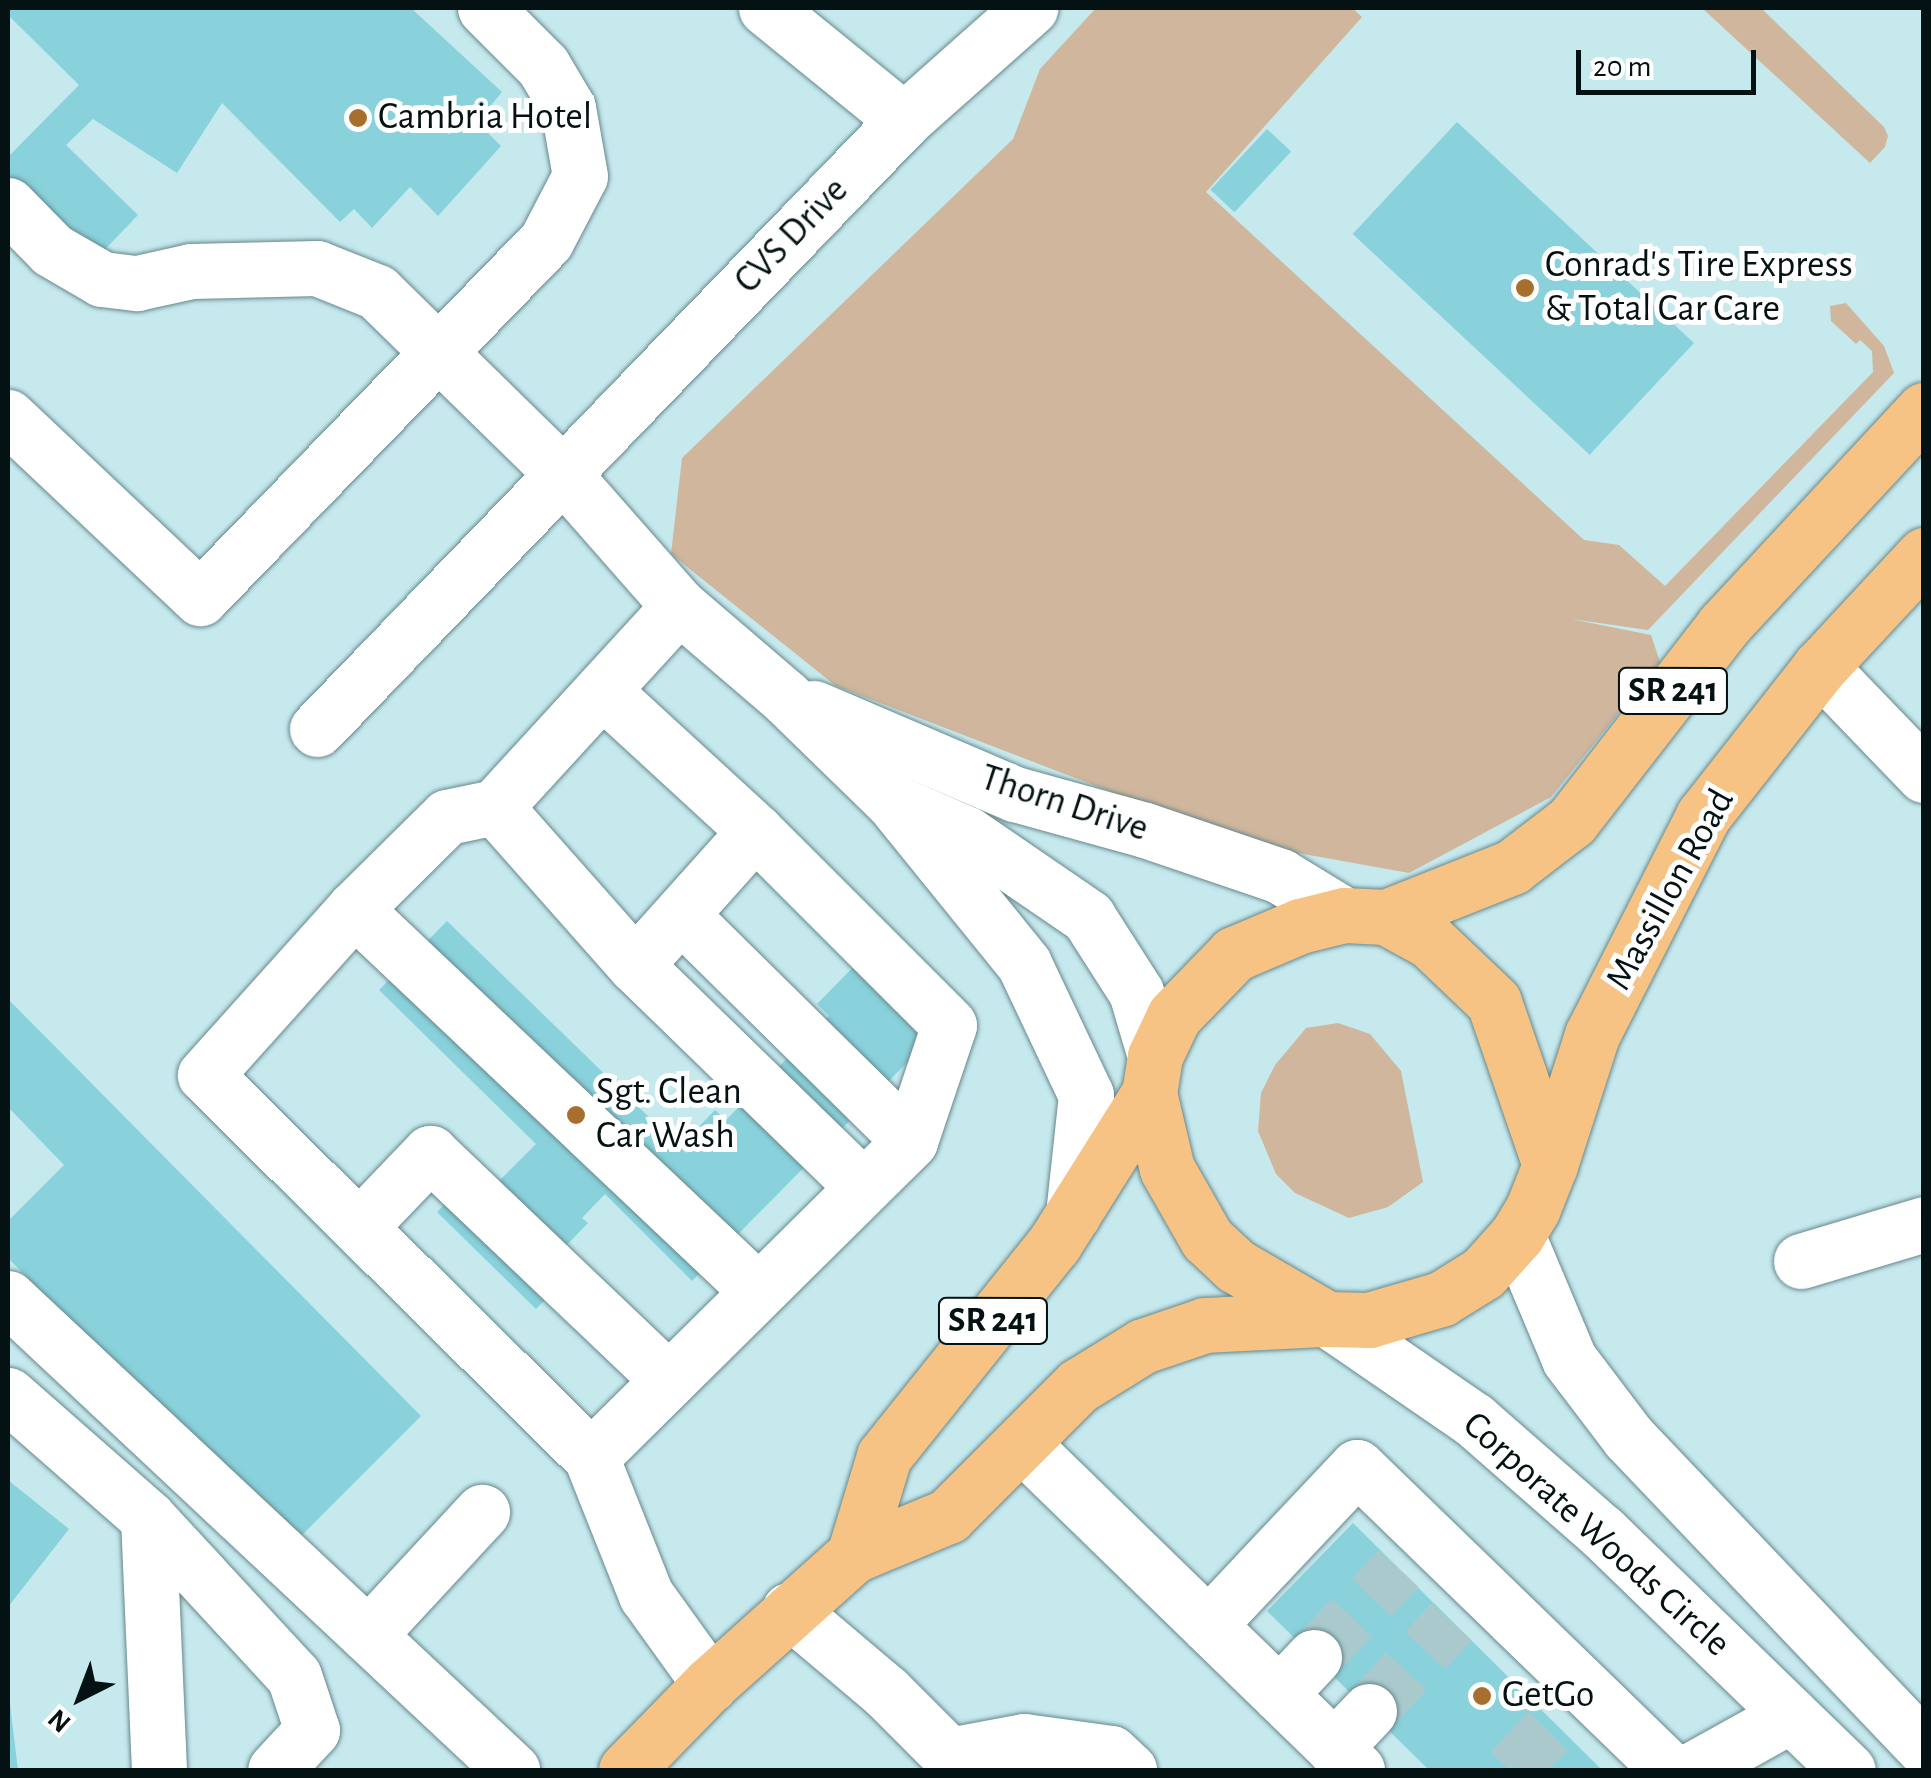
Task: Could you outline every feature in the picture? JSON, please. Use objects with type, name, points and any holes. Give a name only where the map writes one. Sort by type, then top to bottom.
[{"type":"main road","name":"SR 241","points":[[854,1555],[884,1456],[1073,1214],[1152,1074],[1174,1016],[1234,954],[1300,926],[1365,916],[1512,867],[1572,821],[1724,626],[1924,410]]},
{"type":"main road","name":"Massillon Road","points":[[1550,1166],[1592,1035],[1703,816],[1820,667],[1924,555]]},
{"type":"main road","points":[[1365,916],[1430,941],[1494,1002],[1550,1166]]},
{"type":"main road","points":[[1152,1074],[1168,1170],[1208,1239],[1236,1266],[1327,1318]]},
{"type":"main road","name":"SR 241","points":[[626,1770],[788,1610],[854,1555],[948,1516],[1078,1386],[1143,1346],[1205,1325],[1327,1318],[1369,1320],[1440,1299],[1483,1273],[1517,1235],[1550,1166]]},
{"type":"street","points":[[8,417],[200,598],[546,241],[580,176],[568,108],[543,66],[485,8]]},
{"type":"street","points":[[766,8],[904,120]]},
{"type":"street","name":"CVS Drive","points":[[318,729],[904,120],[1030,8]]},
{"type":"street","name":"Thorn Drive","points":[[8,205],[52,250],[102,279],[137,283],[190,271],[317,268],[377,292],[439,350],[562,473],[679,606],[783,695],[892,801],[1024,964],[1086,1095],[1073,1214]]},
{"type":"street","points":[[679,606],[495,807],[447,817],[354,909],[205,1074],[591,1457],[646,1595],[710,1684]]},
{"type":"street","points":[[1820,667],[1924,775]]},
{"type":"street","points":[[591,1457],[886,1165],[949,1025],[756,831],[604,692]]},
{"type":"street","name":"Thorn Drive","points":[[783,695],[1016,794],[1145,830],[1280,876],[1365,916]]},
{"type":"street","name":"Thorn Drive","points":[[892,801],[967,834],[1088,917],[1136,992],[1152,1074]]},
{"type":"street","points":[[495,807],[658,941],[886,1165]]},
{"type":"street","points":[[658,941],[756,831]]},
{"type":"street","points":[[354,909],[758,1292]]},
{"type":"street","points":[[359,1226],[430,1153],[668,1380]]},
{"type":"street","points":[[1801,1261],[1924,1224]]},
{"type":"street","points":[[1517,1235],[1569,1359],[1630,1438],[1924,1748]]},
{"type":"street","points":[[8,1298],[512,1770]]},
{"type":"street","name":"Corporate Woods Circle","points":[[1327,1318],[1474,1420],[1602,1532],[1848,1770]]},
{"type":"street","points":[[8,1395],[137,1508],[294,1676],[312,1730],[275,1770]]},
{"type":"street","points":[[8,1423],[76,1480],[137,1508]]},
{"type":"street","points":[[1022,1446],[1208,1624],[1296,1675],[1354,1743]]},
{"type":"street","points":[[1208,1624],[1357,1467],[1414,1553],[1571,1707],[1670,1770]]},
{"type":"street","points":[[137,1508],[159,1770]]},
{"type":"street","points":[[368,1635],[482,1512]]},
{"type":"street","points":[[788,1610],[886,1692],[947,1763],[1024,1741],[1111,1754],[1128,1770]]},
{"type":"street","points":[[1692,1770],[1791,1715]]},
{"type":"shaded area","points":[[1096,8],[1352,8],[1362,17],[1206,192],[1584,540],[1619,545],[1665,586],[1873,372],[1872,351],[1860,340],[1856,344],[1831,321],[1830,306],[1846,303],[1884,346],[1894,373],[1648,630],[1571,619],[1651,635],[1660,662],[1551,797],[1409,873],[1247,844],[836,686],[671,554],[682,458],[1013,139],[1040,69]]},
{"type":"shaded area","points":[[1702,8],[1761,8],[1884,127],[1888,136],[1885,147],[1870,163]]},
{"type":"shaded area","points":[[1338,1023],[1370,1034],[1401,1071],[1423,1182],[1388,1207],[1349,1218],[1295,1193],[1276,1174],[1258,1131],[1261,1093],[1275,1065],[1306,1028]]},
{"type":"building","name":"Cambria Hotel","points":[[8,8],[411,8],[502,92],[477,122],[501,146],[438,216],[410,187],[372,228],[354,209],[340,222],[222,103],[177,173],[93,119],[66,145],[138,215],[89,266],[8,185],[8,157],[79,85],[8,15]]},
{"type":"building","name":"Conrad's Tire Express & Total Car Care","points":[[1457,122],[1694,343],[1590,455],[1353,234]]},
{"type":"building","points":[[1267,129],[1291,152],[1235,212],[1210,190]]},
{"type":"building","name":"Sgt. Clean Car Wash","points":[[447,921],[686,1153],[695,1143],[689,1137],[715,1110],[726,1120],[829,1016],[817,1004],[867,953],[943,1026],[692,1281],[605,1194],[582,1218],[588,1223],[558,1254],[574,1270],[536,1309],[437,1212],[478,1170],[494,1186],[536,1144],[379,990]]},
{"type":"building","points":[[8,999],[421,1416],[292,1545],[8,1258],[8,1221],[64,1165],[8,1107]]},
{"type":"building","points":[[8,1480],[69,1529],[8,1607]]},
{"type":"building","name":"GetGo","points":[[1353,1523],[1598,1770],[1429,1770],[1267,1611]]},
{"type":"building","points":[[10,1704],[18,1770],[8,1770]]},
{"type":"tunnel","points":[[1314,1657],[1399,1568]]},
{"type":"tunnel","points":[[1369,1711],[1452,1621]]},
{"type":"tunnel","points":[[1510,1770],[1555,1724]]},
{"type":"place","name":"Cambria Hotel","points":[[358,118]]},
{"type":"place","name":"Conrad's Tire Express & Total Car Care","points":[[1525,288]]},
{"type":"place","name":"Sgt. Clean Car Wash","points":[[576,1115]]},
{"type":"place","name":"GetGo","points":[[1482,1696]]}]
